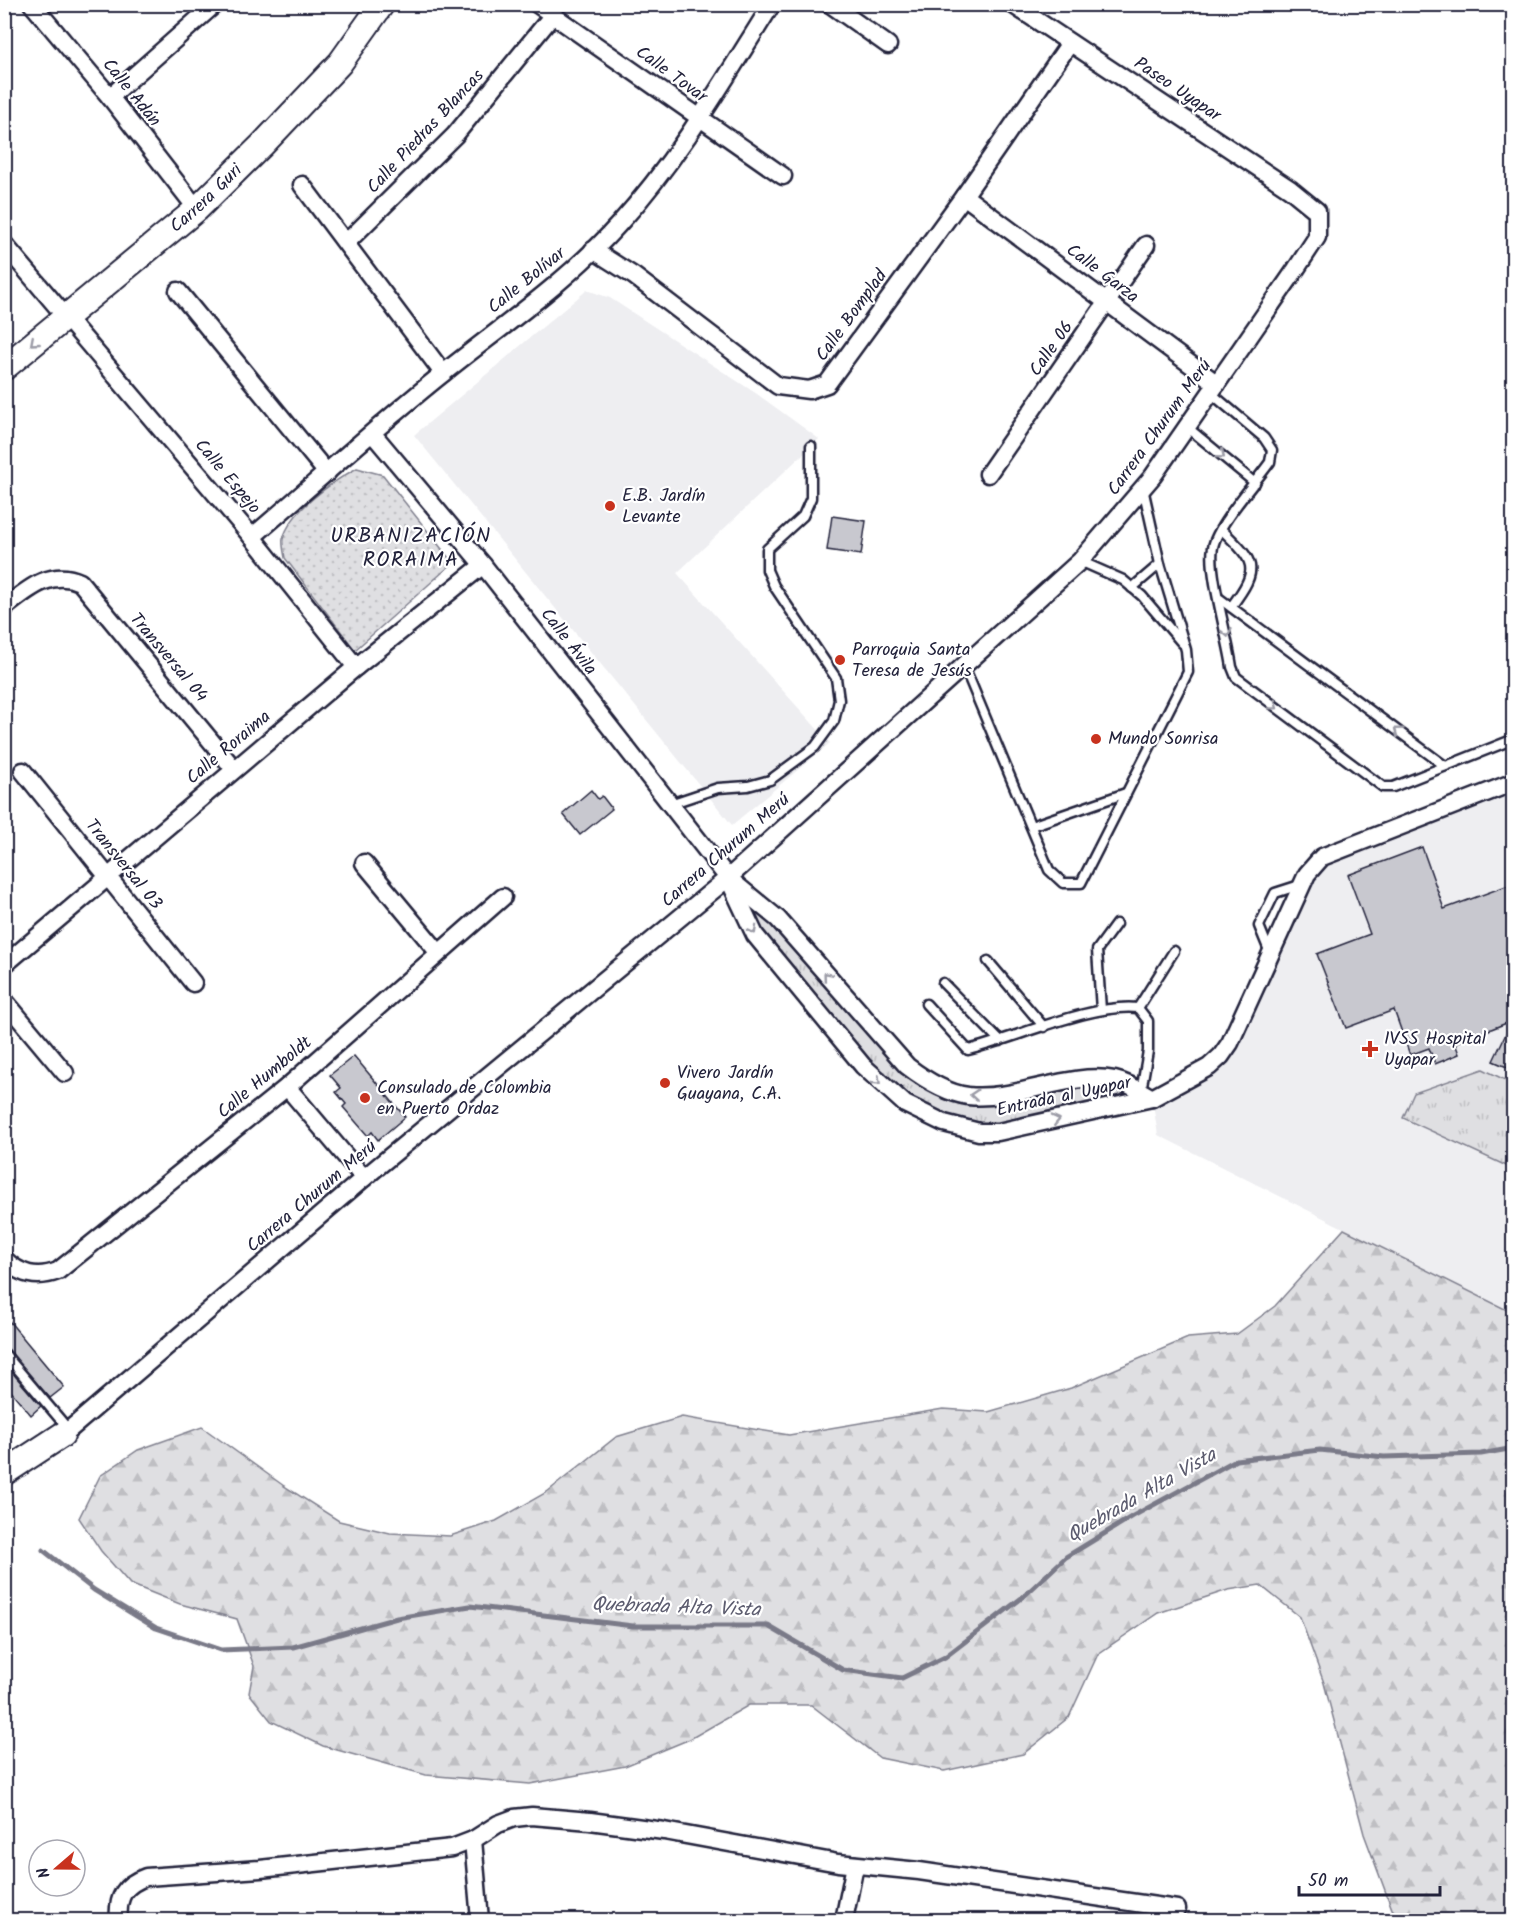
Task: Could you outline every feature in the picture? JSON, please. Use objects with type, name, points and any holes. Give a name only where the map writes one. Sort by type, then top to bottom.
[{"type":"street","name":"Calle Adán","points":[[32,4],[110,97],[197,209]]},
{"type":"street","points":[[110,97],[215,4]]},
{"type":"street","name":"Carrera Guri","points":[[4,368],[64,316],[197,209],[340,63],[382,4]]},
{"type":"street","name":"Calle Tovar","points":[[537,4],[783,176]]},
{"type":"street","name":"Calle Bolívar","points":[[252,537],[443,373],[572,273],[619,224],[670,163],[700,120],[772,4]]},
{"type":"street","points":[[830,4],[888,45]]},
{"type":"street","name":"Paseo Uyapar","points":[[1012,4],[1290,189],[1317,211]]},
{"type":"street","name":"Calle Piedras Blancas","points":[[346,243],[455,135],[552,16]]},
{"type":"street","name":"Calle Bomplad","points":[[593,250],[634,276],[778,386],[809,390],[827,384],[964,196],[1070,43]]},
{"type":"street","points":[[302,185],[443,373]]},
{"type":"street","name":"Calle Garza","points":[[964,196],[1108,303],[1214,388]]},
{"type":"street","name":"Carrera Churum Merú","points":[[4,1484],[364,1178],[728,878],[1080,561],[1143,488],[1317,237],[1317,211]]},
{"type":"street","name":"Calle Espejo","points":[[4,244],[252,537],[356,667]]},
{"type":"street","name":"Calle 06","points":[[988,474],[1146,245]]},
{"type":"street","points":[[178,291],[327,473]]},
{"type":"street","name":"Calle Ávila","points":[[373,434],[483,565],[728,878]]},
{"type":"street","name":"Calle Roraima","points":[[4,965],[356,667],[483,565]]},
{"type":"street","name":"Transversal 04","points":[[5,607],[33,585],[48,579],[68,577],[80,582],[234,769]]},
{"type":"street","name":"Transversal 03","points":[[23,771],[193,982]]},
{"type":"street","points":[[1147,1094],[1195,1077],[1221,1056],[1271,955],[1307,874],[1323,857],[1514,782]]},
{"type":"street","points":[[364,863],[438,952]]},
{"type":"street","name":"Entrada al Uyapar","points":[[728,878],[755,935],[842,1041],[879,1084],[924,1115],[962,1129],[998,1132],[1147,1094]]},
{"type":"street","name":"Entrada al Uyapar","points":[[728,878],[778,919],[891,1051],[925,1079],[966,1096],[1008,1095],[1088,1079],[1114,1080],[1130,1084],[1147,1094]]},
{"type":"street","name":"Calle Humboldt","points":[[4,1259],[25,1274],[42,1277],[58,1271],[287,1087],[503,897]]},
{"type":"street","points":[[4,1000],[65,1073]]},
{"type":"street","points":[[287,1087],[364,1178]]},
{"type":"street","points":[[4,1473],[66,1433]]},
{"type":"street","points":[[119,1920],[118,1902],[121,1895],[131,1884],[146,1877],[400,1855],[452,1848],[473,1840],[498,1824],[532,1816],[664,1831],[855,1865],[919,1871],[1177,1910]]},
{"type":"street","points":[[473,1840],[480,1920]]},
{"type":"street","points":[[844,1920],[855,1865]]},
{"type":"lane","points":[[1214,388],[1264,438],[1272,450],[1270,462],[1221,529],[1213,547],[1213,566],[1232,667],[1236,677],[1383,787],[1393,787],[1514,739]]},
{"type":"lane","points":[[1187,427],[1255,483]]},
{"type":"lane","points":[[670,804],[718,788],[748,786],[770,780],[815,747],[834,721],[839,700],[836,678],[774,586],[767,570],[767,549],[804,516],[811,498],[811,446]]},
{"type":"lane","points":[[964,666],[1049,870],[1063,883],[1081,883],[1188,672],[1184,646],[1160,564],[1143,488]]},
{"type":"lane","points":[[1221,529],[1246,554],[1252,570],[1248,584],[1231,607]]},
{"type":"lane","points":[[1080,561],[1123,580],[1184,646]]},
{"type":"lane","points":[[1132,588],[1160,564]]},
{"type":"lane","points":[[1220,599],[1445,766]]},
{"type":"lane","points":[[1031,826],[1126,793]]},
{"type":"lane","points":[[1101,1010],[1097,950],[1116,924]]},
{"type":"lane","points":[[1138,1008],[1174,951]]},
{"type":"lane","points":[[988,961],[1044,1027]]},
{"type":"lane","points":[[943,982],[1000,1041]]},
{"type":"lane","points":[[927,1004],[966,1050],[1101,1010],[1125,1006],[1138,1008],[1149,1021],[1147,1094]]},
{"type":"lane","points":[[4,1353],[66,1433]]},
{"type":"shaded area","name":"E.B. Jardín Levante","points":[[587,290],[610,298],[757,394],[819,439],[677,573],[830,743],[732,825],[414,435]]},
{"type":"shaded area","name":"IVSS Hospital Uyapar","points":[[1513,785],[1513,1313],[1158,1135],[1152,1098],[1209,1067],[1315,866]]},
{"type":"green space","points":[[357,468],[383,475],[453,563],[355,650],[285,558],[283,539],[287,528],[303,507]]},
{"type":"green space","points":[[728,878],[891,1051],[966,1096],[1088,1079],[1152,1098],[998,1132],[905,1104],[755,935]]},
{"type":"green space","points":[[1483,1069],[1513,1084],[1513,1169],[1403,1118],[1414,1093]]},
{"type":"green space","points":[[1344,1229],[1513,1313],[1513,1920],[1402,1920],[1392,1909],[1364,1834],[1324,1683],[1300,1617],[1260,1585],[1228,1590],[1158,1613],[1098,1654],[1069,1717],[1023,1754],[944,1771],[880,1758],[811,1705],[749,1705],[690,1739],[625,1766],[530,1784],[426,1775],[323,1746],[271,1721],[249,1693],[254,1666],[237,1619],[180,1604],[130,1584],[101,1551],[79,1518],[100,1476],[138,1450],[202,1427],[284,1486],[339,1521],[390,1533],[450,1536],[496,1521],[547,1492],[616,1437],[682,1417],[789,1435],[943,1409],[988,1412],[1071,1388],[1188,1338],[1237,1334],[1275,1306]]},
{"type":"building","points":[[832,516],[866,521],[861,555],[827,550]]},
{"type":"building","points":[[591,790],[598,799],[602,796],[612,809],[580,835],[563,814]]},
{"type":"building","points":[[1422,847],[1444,909],[1514,883],[1514,1070],[1493,1061],[1512,1021],[1455,1043],[1459,1054],[1435,1064],[1429,1048],[1410,1055],[1394,1010],[1346,1028],[1317,954],[1370,934],[1348,875]]},
{"type":"building","name":"Consulado de Colombia en Puerto Ordaz","points":[[354,1056],[405,1117],[378,1140],[372,1132],[368,1136],[343,1107],[346,1104],[336,1092],[341,1088],[330,1075]]},
{"type":"building","points":[[4,1315],[64,1387],[50,1398],[4,1347]]},
{"type":"building","points":[[4,1363],[41,1406],[31,1415],[4,1383]]},
{"type":"waterway","name":"Quebrada Alta Vista","points":[[43,1550],[94,1590],[156,1628],[221,1650],[293,1647],[397,1618],[470,1606],[633,1626],[768,1626],[843,1670],[902,1678],[945,1657],[1023,1597],[1066,1557],[1133,1516],[1236,1460],[1320,1450],[1384,1457],[1481,1454],[1514,1448]]},
{"type":"place","name":"E.B. Jardín Levante","points":[[610,506]]},
{"type":"place","name":"Parroquia Santa Teresa de Jesús","points":[[840,660]]},
{"type":"place","name":"Mundo Sonrisa","points":[[1096,739]]},
{"type":"place","name":"IVSS Hospital Uyapar","points":[[1370,1049]]},
{"type":"place","name":"Vivero Jardín Guayana, C.A.","points":[[665,1083]]},
{"type":"place","name":"Consulado de Colombia en Puerto Ordaz","points":[[365,1098]]},
{"type":"district","name":"URBANIZACIÓN RORAIMA","points":[[411,548]]}]
